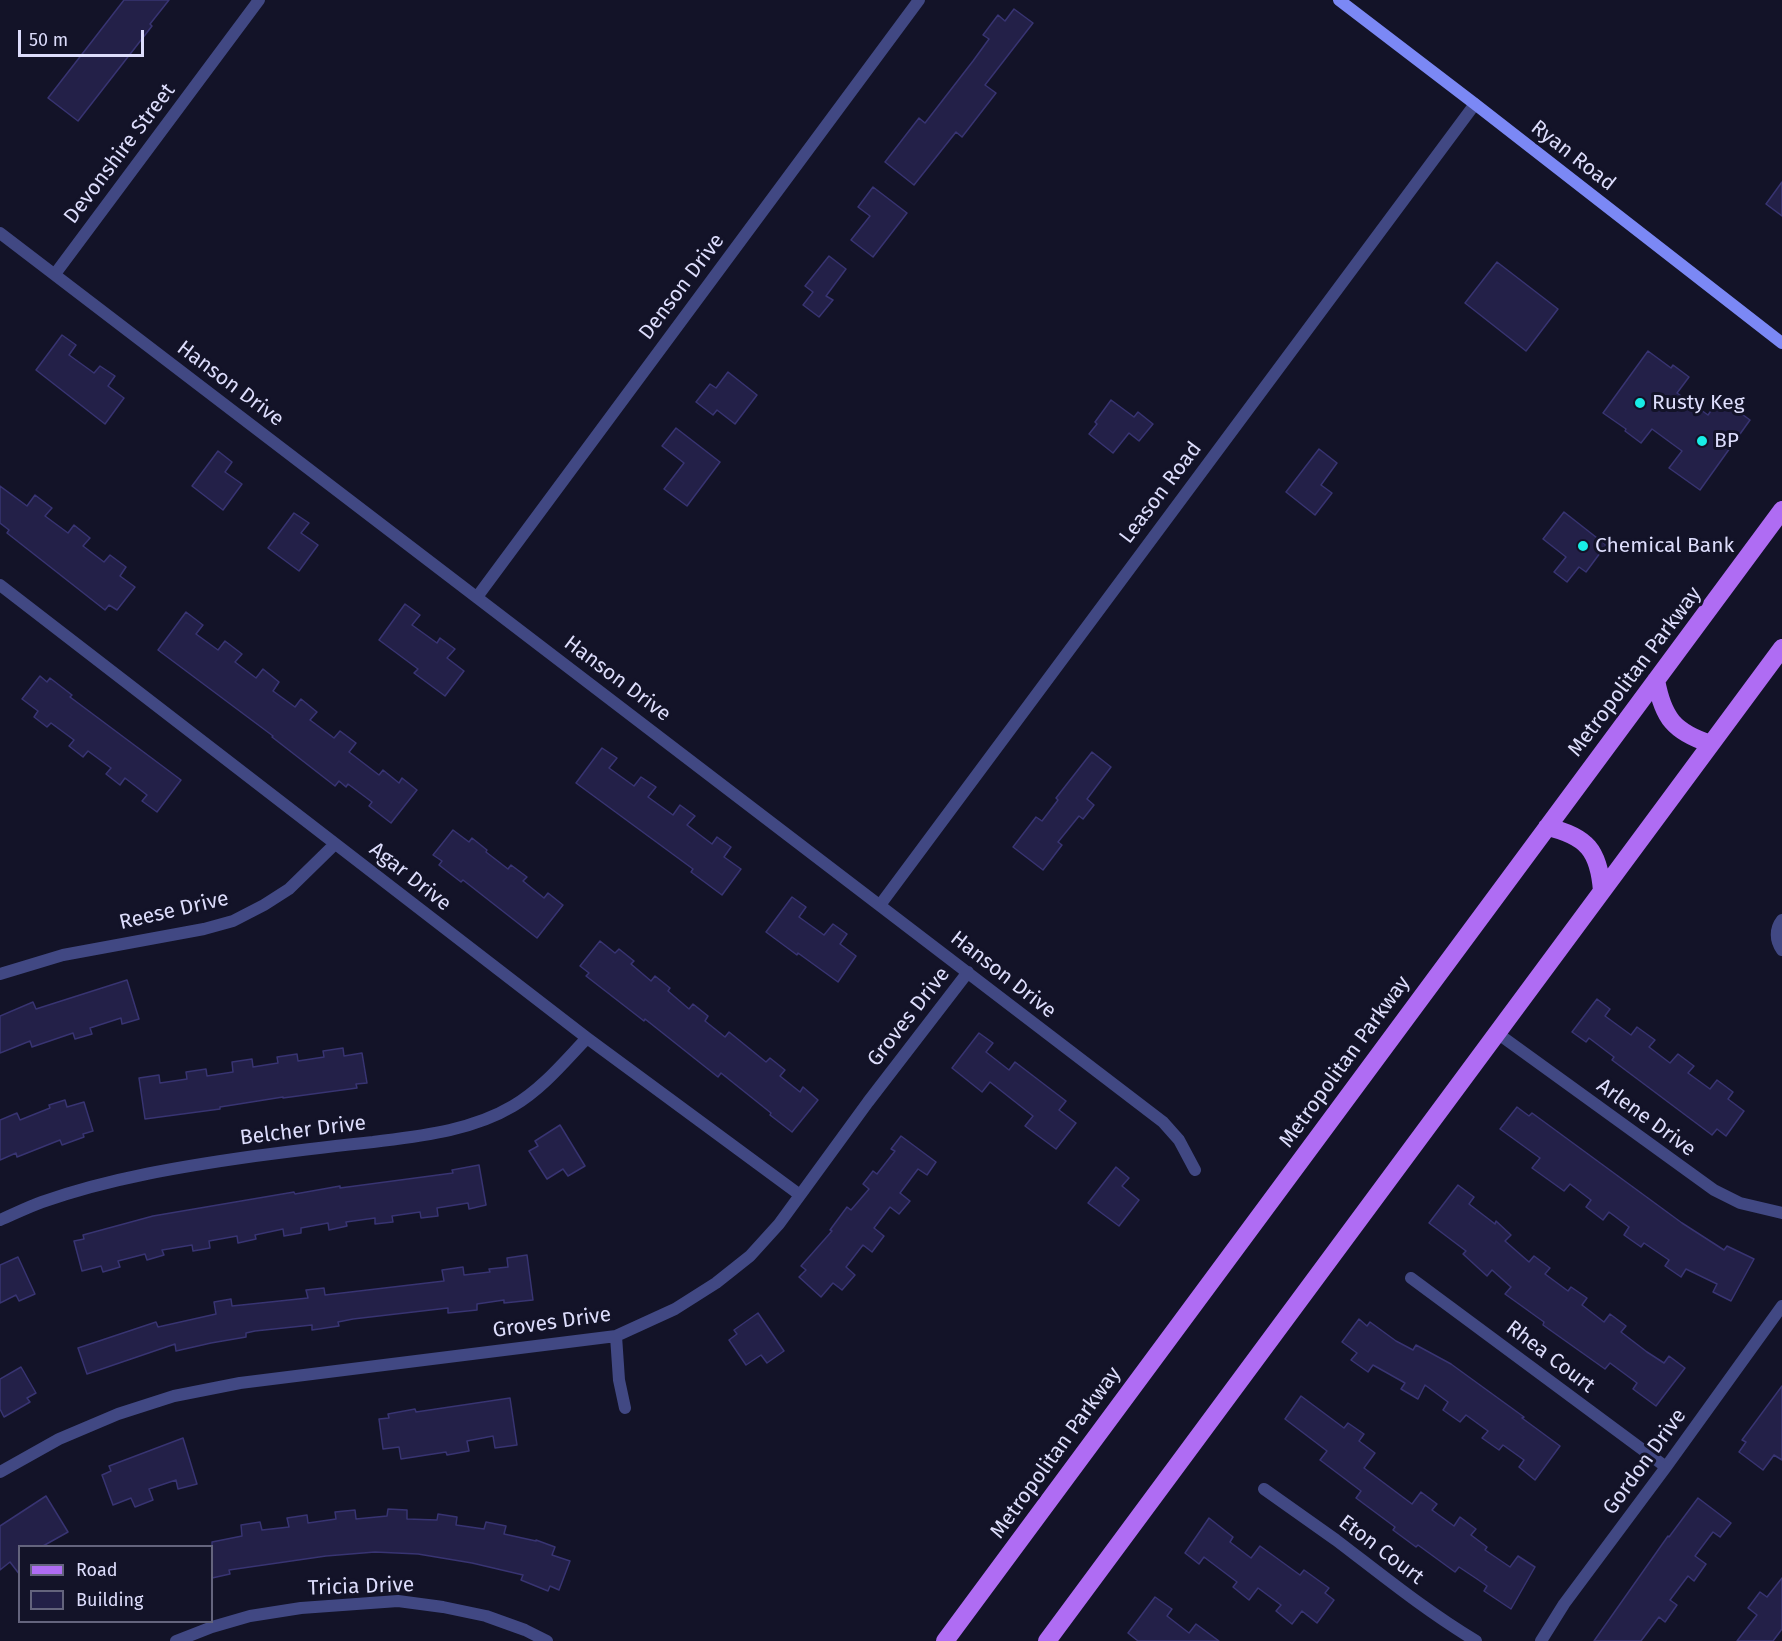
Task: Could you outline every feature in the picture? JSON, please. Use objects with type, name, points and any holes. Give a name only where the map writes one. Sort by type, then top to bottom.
[{"type":"main road","name":"Ryan Road","points":[[1339,0],[1782,343]]},
{"type":"main road","name":"Metropolitan Parkway","points":[[945,1641],[1782,510]]},
{"type":"main road","points":[[1054,1639],[1782,648]]},
{"type":"main road","points":[[1656,680],[1660,698],[1672,723],[1682,732],[1711,744]]},
{"type":"main road","points":[[1547,828],[1576,836],[1585,843],[1594,855],[1600,872],[1602,891]]},
{"type":"street","name":"Devonshire Street","points":[[55,274],[258,0]]},
{"type":"street","name":"Denson Drive","points":[[477,597],[919,0]]},
{"type":"street","name":"Leason Road","points":[[880,905],[1475,104]]},
{"type":"street","name":"Hanson Drive","points":[[0,233],[1163,1122],[1179,1140],[1195,1170]]},
{"type":"street","name":"Agar Drive","points":[[0,585],[587,1038],[800,1195]]},
{"type":"street","name":"Reese Drive","points":[[0,974],[63,955],[204,929],[233,921],[289,889],[335,844]]},
{"type":"street","points":[[1782,920],[1777,927],[1777,943],[1782,950]]},
{"type":"street","name":"Groves Drive","points":[[0,1472],[58,1439],[118,1414],[174,1396],[240,1383],[616,1336],[675,1309],[731,1272],[766,1239],[968,972]]},
{"type":"street","name":"Arlene Drive","points":[[1497,1034],[1714,1190],[1740,1203],[1782,1213]]},
{"type":"street","name":"Belcher Drive","points":[[0,1220],[42,1202],[101,1184],[159,1172],[254,1156],[426,1135],[459,1128],[487,1119],[513,1106],[535,1091],[587,1038]]},
{"type":"street","name":"Rhea Court","points":[[1412,1278],[1666,1467]]},
{"type":"street","name":"Gordon Drive","points":[[1541,1641],[1564,1604],[1782,1306]]},
{"type":"street","points":[[616,1336],[619,1380],[626,1408]]},
{"type":"street","name":"Eton Court","points":[[1264,1489],[1431,1612],[1476,1641]]},
{"type":"street","name":"Tricia Drive","points":[[176,1641],[250,1616],[301,1608],[398,1601],[486,1616],[525,1630],[547,1641]]},
{"type":"building","points":[[124,0],[169,0],[150,24],[152,26],[78,121],[48,98]]},
{"type":"building","points":[[1014,9],[1033,23],[985,85],[996,93],[962,137],[956,132],[914,185],[885,162],[919,118],[925,123],[973,61],[989,39],[983,35],[998,15],[1005,21]]},
{"type":"building","points":[[1782,182],[1782,216],[1766,204]]},
{"type":"building","points":[[873,187],[907,213],[873,257],[851,240],[870,216],[858,207]]},
{"type":"building","points":[[829,256],[846,269],[826,296],[833,300],[819,317],[803,305],[813,292],[805,286]]},
{"type":"building","points":[[1497,262],[1558,309],[1526,351],[1465,303]]},
{"type":"building","points":[[62,335],[76,345],[69,355],[94,373],[100,366],[115,376],[108,386],[124,398],[105,424],[36,370]]},
{"type":"building","points":[[1648,351],[1671,368],[1673,365],[1689,377],[1677,393],[1708,415],[1720,398],[1750,420],[1700,490],[1669,468],[1682,451],[1652,429],[1641,443],[1603,413]]},
{"type":"building","points":[[728,372],[757,395],[735,424],[717,410],[713,415],[696,402],[710,384],[716,388]]},
{"type":"building","points":[[1111,400],[1134,417],[1138,412],[1153,424],[1139,441],[1129,433],[1113,453],[1089,434]]},
{"type":"building","points":[[676,428],[720,462],[687,506],[664,489],[684,463],[662,446]]},
{"type":"building","points":[[1319,449],[1337,463],[1321,485],[1332,493],[1315,515],[1286,492]]},
{"type":"building","points":[[218,451],[232,462],[225,472],[242,484],[223,510],[192,486]]},
{"type":"building","points":[[0,486],[27,506],[35,495],[52,508],[45,516],[68,533],[74,525],[90,538],[83,546],[104,562],[110,555],[126,567],[120,576],[135,587],[117,610],[109,605],[105,610],[7,533],[9,530],[0,523]]},
{"type":"building","name":"Chemical Bank","points":[[1564,512],[1606,545],[1586,572],[1579,567],[1567,582],[1554,572],[1566,557],[1543,539]]},
{"type":"building","points":[[294,513],[309,523],[301,533],[318,545],[299,571],[268,548]]},
{"type":"building","points":[[405,604],[420,615],[412,625],[437,643],[440,638],[455,649],[447,658],[464,671],[445,696],[414,673],[418,669],[379,640]]},
{"type":"building","points":[[186,612],[203,625],[196,634],[218,650],[225,641],[242,654],[235,662],[256,678],[263,669],[279,682],[273,691],[295,707],[301,699],[317,712],[310,720],[334,738],[340,731],[356,743],[349,752],[379,775],[383,770],[399,783],[402,778],[417,790],[391,823],[369,806],[372,802],[348,784],[346,787],[339,781],[335,786],[273,736],[158,650]]},
{"type":"building","points":[[40,676],[47,682],[50,678],[72,695],[70,697],[181,780],[157,812],[142,801],[147,795],[125,778],[120,785],[106,774],[111,768],[88,751],[83,757],[69,746],[74,740],[51,723],[47,727],[34,717],[38,711],[22,699]]},
{"type":"building","points":[[602,748],[617,758],[609,768],[634,786],[641,777],[656,787],[648,797],[673,815],[680,805],[695,816],[687,825],[712,844],[717,837],[731,847],[724,857],[741,869],[722,895],[691,872],[693,869],[576,783]]},
{"type":"building","points":[[1092,752],[1111,767],[1087,799],[1094,805],[1083,819],[1079,816],[1058,842],[1062,845],[1043,870],[1013,847],[1036,817],[1042,821],[1058,800],[1056,798]]},
{"type":"building","points":[[453,830],[469,842],[472,838],[508,869],[511,865],[527,877],[523,881],[544,898],[548,893],[563,905],[537,938],[463,880],[461,882],[439,865],[442,861],[433,855]]},
{"type":"building","points":[[792,897],[806,907],[799,917],[824,935],[833,924],[847,934],[840,944],[856,956],[838,982],[766,932]]},
{"type":"building","points":[[600,941],[615,953],[619,949],[634,961],[631,964],[651,981],[655,976],[670,988],[668,991],[689,1009],[693,1004],[708,1016],[705,1021],[725,1037],[729,1032],[766,1062],[770,1058],[785,1070],[780,1076],[800,1092],[803,1087],[818,1100],[792,1132],[721,1073],[718,1077],[586,976],[589,973],[580,966]]},
{"type":"building","points":[[127,980],[139,1019],[122,1024],[121,1018],[90,1028],[92,1034],[75,1039],[73,1033],[32,1047],[30,1041],[0,1053],[0,1016],[33,1002],[36,1009]]},
{"type":"building","points":[[1597,999],[1610,1009],[1605,1016],[1631,1035],[1637,1027],[1655,1040],[1649,1047],[1670,1063],[1678,1054],[1694,1066],[1688,1073],[1710,1089],[1717,1080],[1733,1092],[1728,1099],[1744,1111],[1726,1136],[1717,1129],[1712,1135],[1612,1060],[1614,1057],[1589,1038],[1586,1042],[1572,1032]]},
{"type":"building","points":[[979,1033],[993,1043],[986,1052],[1009,1070],[1015,1062],[1066,1101],[1059,1110],[1076,1123],[1056,1149],[1025,1126],[1033,1116],[990,1082],[982,1092],[952,1068]]},
{"type":"building","points":[[343,1048],[344,1056],[362,1053],[367,1083],[356,1084],[357,1088],[283,1097],[220,1107],[220,1109],[145,1119],[139,1078],[159,1075],[160,1083],[187,1079],[186,1072],[206,1069],[207,1076],[233,1072],[232,1062],[252,1059],[253,1067],[278,1063],[277,1057],[297,1054],[298,1061],[324,1057],[323,1051]]},
{"type":"building","points":[[65,1100],[67,1107],[84,1102],[93,1131],[62,1145],[60,1140],[17,1157],[16,1153],[0,1160],[0,1120],[17,1113],[20,1120],[50,1108],[49,1105]]},
{"type":"building","points":[[1517,1107],[1529,1116],[1532,1113],[1682,1223],[1724,1250],[1727,1246],[1754,1259],[1731,1301],[1713,1292],[1717,1284],[1686,1269],[1681,1277],[1665,1266],[1669,1260],[1644,1243],[1641,1247],[1624,1235],[1629,1227],[1609,1212],[1603,1220],[1586,1207],[1591,1200],[1570,1184],[1564,1191],[1532,1168],[1540,1158],[1500,1129]]},
{"type":"building","points":[[560,1125],[585,1166],[568,1176],[563,1169],[547,1179],[529,1151],[538,1146],[535,1141]]},
{"type":"building","points":[[901,1136],[936,1162],[927,1175],[918,1169],[900,1193],[910,1201],[899,1214],[890,1207],[874,1228],[884,1236],[872,1252],[863,1245],[846,1267],[855,1275],[842,1290],[833,1283],[821,1297],[799,1277],[806,1270],[801,1266],[832,1231],[830,1230],[847,1207],[851,1210],[869,1189],[863,1184],[873,1171],[877,1174],[895,1151],[891,1149]]},
{"type":"building","points":[[479,1165],[486,1205],[469,1209],[468,1203],[437,1208],[438,1216],[421,1218],[420,1212],[392,1216],[393,1222],[375,1224],[375,1218],[346,1222],[347,1226],[329,1230],[328,1223],[301,1228],[301,1233],[284,1236],[283,1229],[255,1235],[256,1239],[238,1243],[237,1236],[209,1241],[210,1248],[193,1251],[192,1245],[162,1250],[164,1255],[147,1260],[145,1254],[118,1261],[120,1267],[103,1272],[101,1266],[82,1271],[74,1241],[84,1239],[83,1235],[153,1216],[294,1192],[295,1194],[340,1186],[340,1188],[453,1173],[452,1170]]},
{"type":"building","points":[[1116,1167],[1129,1178],[1122,1186],[1139,1200],[1119,1226],[1088,1203]]},
{"type":"building","points":[[1458,1185],[1474,1197],[1469,1204],[1495,1224],[1496,1221],[1511,1235],[1505,1241],[1529,1262],[1534,1256],[1550,1268],[1545,1274],[1568,1291],[1571,1287],[1587,1298],[1582,1305],[1604,1322],[1610,1314],[1626,1326],[1621,1332],[1647,1352],[1664,1363],[1669,1356],[1685,1368],[1656,1406],[1633,1389],[1637,1383],[1610,1363],[1605,1369],[1543,1325],[1544,1322],[1505,1294],[1511,1287],[1492,1270],[1487,1276],[1463,1254],[1466,1251],[1429,1223]]},
{"type":"building","points":[[527,1255],[533,1300],[504,1303],[504,1300],[477,1304],[477,1310],[448,1313],[448,1308],[353,1319],[338,1322],[339,1326],[312,1330],[312,1325],[255,1331],[246,1333],[246,1337],[176,1351],[175,1344],[87,1374],[78,1348],[156,1322],[158,1327],[216,1314],[214,1302],[231,1299],[232,1306],[308,1298],[306,1290],[324,1288],[325,1295],[444,1281],[442,1270],[463,1267],[464,1275],[490,1272],[489,1269],[508,1267],[507,1258]]},
{"type":"building","points":[[18,1257],[35,1294],[19,1301],[16,1295],[0,1303],[0,1265]]},
{"type":"building","points":[[758,1313],[784,1351],[767,1363],[761,1355],[746,1365],[729,1340],[737,1334],[734,1330]]},
{"type":"building","points":[[1359,1319],[1367,1326],[1370,1322],[1413,1350],[1416,1345],[1451,1364],[1560,1446],[1535,1480],[1519,1467],[1524,1460],[1503,1445],[1499,1450],[1482,1438],[1488,1431],[1466,1415],[1460,1422],[1443,1410],[1448,1402],[1425,1385],[1418,1399],[1401,1389],[1405,1383],[1373,1365],[1368,1372],[1351,1360],[1357,1353],[1342,1342]]},
{"type":"building","points":[[21,1367],[36,1393],[27,1398],[30,1402],[4,1417],[0,1409],[0,1379]]},
{"type":"building","points":[[1782,1386],[1782,1460],[1774,1455],[1763,1470],[1739,1452],[1746,1442],[1742,1440]]},
{"type":"building","points":[[1301,1396],[1344,1428],[1348,1423],[1364,1434],[1359,1441],[1375,1453],[1364,1468],[1412,1504],[1421,1492],[1437,1504],[1432,1510],[1454,1526],[1460,1517],[1476,1529],[1471,1535],[1487,1547],[1485,1550],[1510,1567],[1518,1556],[1535,1567],[1511,1609],[1484,1591],[1487,1586],[1459,1567],[1455,1572],[1418,1545],[1416,1547],[1393,1530],[1395,1527],[1356,1498],[1361,1491],[1320,1460],[1327,1451],[1285,1419]]},
{"type":"building","points":[[510,1398],[517,1445],[495,1448],[493,1436],[467,1441],[469,1451],[401,1459],[399,1447],[383,1449],[379,1419],[389,1418],[388,1414]]},
{"type":"building","points":[[183,1438],[197,1484],[178,1489],[176,1480],[149,1489],[153,1500],[135,1507],[131,1498],[113,1505],[102,1475],[111,1471],[109,1466]]},
{"type":"building","points":[[46,1496],[68,1532],[45,1545],[18,1545],[18,1572],[10,1562],[0,1570],[0,1526]]},
{"type":"building","points":[[1698,1498],[1731,1523],[1720,1537],[1713,1532],[1695,1556],[1706,1564],[1694,1581],[1688,1576],[1670,1600],[1677,1605],[1665,1622],[1659,1617],[1641,1641],[1594,1641],[1668,1536]]},
{"type":"building","points":[[388,1509],[407,1510],[407,1519],[437,1520],[438,1514],[457,1517],[456,1525],[484,1529],[486,1522],[506,1526],[504,1534],[536,1540],[555,1547],[552,1555],[570,1561],[559,1590],[550,1586],[548,1591],[521,1580],[523,1575],[472,1563],[418,1554],[375,1552],[326,1556],[229,1570],[230,1574],[213,1578],[212,1542],[242,1536],[241,1525],[260,1522],[262,1530],[289,1527],[287,1518],[307,1515],[308,1523],[336,1519],[335,1512],[355,1510],[356,1519],[387,1516]]},
{"type":"building","points":[[1209,1518],[1233,1537],[1230,1542],[1251,1558],[1260,1546],[1300,1575],[1304,1570],[1329,1588],[1325,1593],[1334,1600],[1317,1623],[1302,1611],[1292,1624],[1276,1611],[1281,1605],[1258,1588],[1249,1600],[1233,1587],[1237,1582],[1204,1557],[1199,1564],[1185,1553]]},
{"type":"building","points":[[1782,1578],[1782,1629],[1773,1641],[1737,1641],[1757,1615],[1748,1608],[1760,1592],[1767,1597]]},
{"type":"building","points":[[1155,1597],[1172,1609],[1167,1616],[1189,1633],[1196,1624],[1219,1641],[1138,1641],[1128,1633]]},
{"type":"place","name":"Rusty Keg","points":[[1640,403]]},
{"type":"place","name":"BP","points":[[1702,441]]},
{"type":"place","name":"Chemical Bank","points":[[1583,546]]}]
